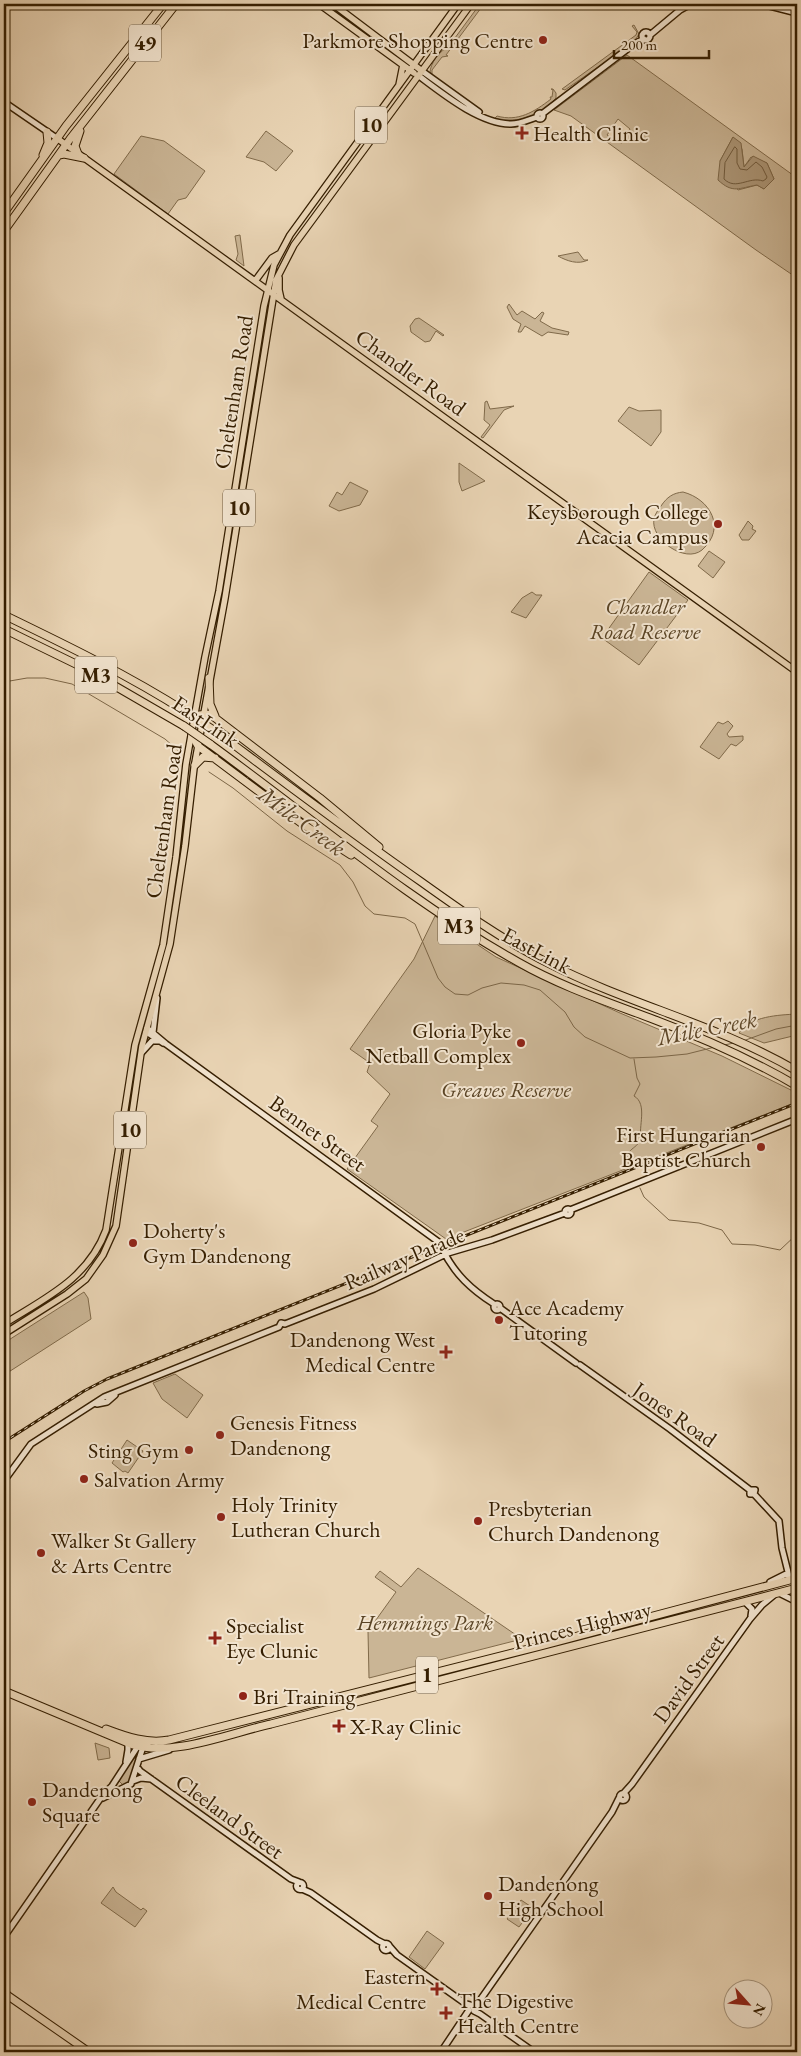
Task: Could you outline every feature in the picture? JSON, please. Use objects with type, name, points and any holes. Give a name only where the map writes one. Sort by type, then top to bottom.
[{"type":"highway","name":"49","points":[[4,213],[58,139],[163,4]]},
{"type":"highway","name":"49","points":[[4,232],[59,155],[176,4]]},
{"type":"highway","points":[[59,155],[81,156],[76,144],[84,122]]},
{"type":"highway","points":[[32,175],[47,146],[48,132]]},
{"type":"highway","name":"EastLink","points":[[4,614],[90,657],[186,712],[218,733],[479,923],[551,965],[716,1031],[762,1052],[797,1071]]},
{"type":"highway","name":"EastLink","points":[[4,630],[84,668],[184,726],[378,869],[482,941],[544,976],[744,1057],[797,1086]]},
{"type":"highway","points":[[209,678],[212,710],[228,729]]},
{"type":"highway","points":[[194,721],[198,715],[210,714],[334,808],[407,872]]},
{"type":"highway","points":[[192,735],[198,746],[301,823],[353,856],[378,869]]},
{"type":"highway","points":[[194,765],[203,757],[216,758]]},
{"type":"highway","points":[[791,1577],[795,1591]]},
{"type":"highway","name":"Princes Highway","points":[[142,1744],[156,1749],[186,1745],[289,1720],[791,1577]]},
{"type":"highway","name":"Princes Highway","points":[[142,1744],[167,1740],[546,1648],[592,1640],[795,1591]]},
{"type":"highway","points":[[579,1636],[592,1640]]},
{"type":"highway","name":"1","points":[[4,1687],[142,1744]]},
{"type":"highway","name":"1","points":[[4,1692],[128,1743],[142,1744]]},
{"type":"highway","points":[[274,1713],[279,1717],[289,1720]]},
{"type":"highway","points":[[261,1716],[267,1720],[267,1725]]},
{"type":"highway","points":[[208,1730],[208,1735],[214,1738]]},
{"type":"highway","points":[[5,1993],[89,2052]]},
{"type":"main road","points":[[319,4],[403,65],[413,68]]},
{"type":"main road","points":[[333,4],[395,50],[420,74],[458,100],[489,120],[512,124],[539,116],[634,44],[643,38],[648,39],[648,33],[686,4]]},
{"type":"main road","name":"Cheltenham Road","points":[[4,1324],[78,1275],[95,1254],[106,1230],[140,1026],[161,956],[176,857],[186,764],[205,657],[224,584],[243,441],[267,290],[279,254],[290,235],[458,4]]},
{"type":"main road","name":"Cheltenham Road","points":[[4,1333],[67,1294],[84,1281],[103,1255],[116,1226],[142,1052],[170,948],[194,765],[224,584],[252,432],[270,310],[280,269],[303,233],[471,4]]},
{"type":"main road","points":[[680,8],[691,4]]},
{"type":"main road","points":[[761,4],[797,13]]},
{"type":"main road","points":[[395,50],[412,58],[420,57]]},
{"type":"main road","points":[[399,87],[403,65]]},
{"type":"main road","name":"Chandler Road","points":[[4,102],[67,145],[797,672]]},
{"type":"main road","points":[[255,281],[272,258],[279,254]]},
{"type":"main road","points":[[280,269],[278,288],[281,300]]},
{"type":"main road","points":[[270,310],[278,304],[287,304]]},
{"type":"main road","points":[[243,441],[252,432]]},
{"type":"main road","points":[[166,924],[173,927]]},
{"type":"main road","points":[[154,1032],[158,988]]},
{"type":"main road","points":[[140,1026],[147,1030]]},
{"type":"main road","name":"Bennet Street","points":[[147,1030],[154,1032],[166,1044],[440,1243],[444,1251]]},
{"type":"main road","name":"Bennet Street","points":[[147,1030],[159,1041],[166,1044]]},
{"type":"main road","points":[[142,1052],[152,1041],[159,1041]]},
{"type":"main road","points":[[129,1084],[137,1085]]},
{"type":"main road","name":"Railway Parade","points":[[4,1481],[31,1444],[118,1393],[279,1327],[284,1330],[285,1324],[374,1289],[444,1251],[492,1240],[797,1119]]},
{"type":"main road","name":"Jones Road","points":[[444,1251],[449,1263],[469,1286],[494,1304],[499,1304],[500,1308],[670,1429],[752,1492],[779,1522],[791,1577]]},
{"type":"main road","points":[[78,1275],[84,1281]]},
{"type":"main road","points":[[795,1591],[797,1602]]},
{"type":"main road","points":[[777,1594],[797,1602]]},
{"type":"main road","name":"David Street","points":[[441,2052],[750,1619],[762,1605],[777,1594]]},
{"type":"main road","points":[[745,1602],[752,1610],[750,1619]]},
{"type":"main road","points":[[125,1764],[128,1743]]},
{"type":"main road","points":[[117,1776],[119,1785],[131,1784],[142,1744]]},
{"type":"main road","points":[[4,1936],[125,1764],[142,1744]]},
{"type":"main road","points":[[139,1759],[186,1745]]},
{"type":"main road","name":"Cleeland Street","points":[[137,1766],[151,1779],[534,2052]]},
{"type":"main road","name":"Cleeland Street","points":[[100,1800],[141,1778],[151,1779]]},
{"type":"green space","points":[[480,4],[484,4],[446,55],[448,56],[442,57],[432,70],[432,76],[430,69],[436,58],[449,46]]},
{"type":"green space","points":[[634,25],[639,34],[634,42],[565,90],[562,89],[636,35],[637,32],[632,26]]},
{"type":"green space","points":[[627,55],[797,178],[797,278],[571,116],[554,110]],"holes":[[[618,119],[630,129],[622,143],[615,141],[607,135]],[[733,137],[742,149],[744,167],[751,157],[767,163],[774,179],[764,189],[757,185],[738,190],[720,161]]]},
{"type":"green space","points":[[551,89],[553,89],[556,93],[556,98],[536,114],[512,120],[495,118],[497,116],[505,118],[519,117],[532,112],[551,99],[553,90]]},
{"type":"green space","points":[[266,131],[293,151],[276,171],[264,162],[246,157]]},
{"type":"green space","points":[[141,136],[164,141],[205,171],[186,198],[178,200],[168,214],[114,174]]},
{"type":"green space","points":[[240,235],[244,266],[236,260],[238,254],[235,236]]},
{"type":"green space","points":[[578,252],[584,260],[588,260],[573,262],[558,256]]},
{"type":"green space","points":[[509,304],[517,315],[522,311],[535,319],[542,312],[544,313],[540,321],[552,328],[569,332],[568,335],[548,332],[542,336],[525,326],[521,332],[518,332],[521,324],[513,319],[507,307]]},
{"type":"green space","points":[[419,318],[444,335],[436,331],[430,341],[425,342],[411,332],[410,326],[415,319]]},
{"type":"green space","points":[[487,401],[490,409],[514,406],[504,410],[483,438],[481,437],[490,425],[484,420],[485,402]]},
{"type":"green space","points":[[629,407],[639,411],[661,410],[661,432],[651,446],[618,421]]},
{"type":"green space","points":[[459,463],[485,481],[462,491],[459,482]]},
{"type":"green space","points":[[350,482],[368,491],[360,505],[339,511],[329,506],[337,492],[342,495]]},
{"type":"green space","points":[[683,492],[701,501],[712,515],[714,524],[713,533],[709,541],[702,550],[695,554],[678,552],[670,547],[657,534],[654,527],[655,515],[663,503],[673,494]]},
{"type":"green space","points":[[748,521],[753,526],[752,529],[756,531],[749,540],[742,540],[739,535]]},
{"type":"green space","points":[[709,551],[725,562],[713,578],[698,566]]},
{"type":"green space","name":"Chandler Road Reserve","points":[[649,572],[688,600],[639,665],[602,638]]},
{"type":"green space","points":[[532,592],[536,595],[542,595],[526,618],[511,612],[522,598]]},
{"type":"green space","points":[[728,721],[733,726],[727,734],[729,737],[743,736],[743,740],[736,746],[731,744],[719,759],[700,747],[718,722],[723,724]]},
{"type":"green space","name":"Greaves Reserve","points":[[435,916],[496,957],[620,1013],[722,1056],[797,1093],[797,1102],[446,1239],[347,1169],[378,1126],[371,1121],[390,1094],[367,1072],[370,1063],[350,1049],[414,959]]},
{"type":"green space","points":[[797,1014],[797,1035],[764,1043],[739,1033],[750,1023],[765,1017]]},
{"type":"green space","points":[[84,1292],[88,1298],[91,1319],[4,1375],[4,1343]]},
{"type":"green space","points":[[175,1374],[203,1395],[187,1418],[162,1399],[153,1383]]},
{"type":"green space","points":[[127,1440],[143,1451],[128,1473],[123,1472],[112,1463]]},
{"type":"green space","name":"Hemmings Park","points":[[418,1568],[522,1639],[369,1678],[368,1631],[396,1592],[375,1577],[380,1571],[401,1587]]},
{"type":"green space","points":[[95,1743],[109,1748],[110,1758],[98,1760]]},
{"type":"green space","points":[[137,1752],[139,1753],[130,1783],[124,1786],[118,1780]]},
{"type":"green space","points":[[113,1887],[116,1892],[141,1910],[143,1908],[147,1911],[135,1927],[101,1903]]},
{"type":"green space","points":[[521,1900],[533,1908],[519,1927],[507,1919]]},
{"type":"green space","points":[[427,1931],[444,1943],[425,1969],[409,1957]]},
{"type":"water","points":[[733,137],[741,143],[744,167],[753,156],[767,163],[774,179],[764,189],[757,185],[732,189],[718,180],[720,161]]},
{"type":"waterway","name":"Mile Creek","points":[[4,682],[27,678],[45,678],[72,684],[165,739],[181,753]]},
{"type":"waterway","name":"Mile Creek","points":[[209,772],[233,788],[287,831],[340,865],[353,882],[365,906],[374,914],[405,918],[415,924],[438,978],[445,987],[455,994],[468,995],[482,988],[501,983],[524,985],[540,990],[565,1012],[574,1027],[585,1037],[630,1058],[687,1054],[715,1047]]},
{"type":"waterway","name":"Mile Creek","points":[[743,1041],[776,1029],[797,1025]]},
{"type":"waterway","name":"Mile Creek","points":[[724,1045],[734,1043]]},
{"type":"waterway","points":[[630,1169],[627,1158],[628,1154],[641,1140],[642,1110],[641,1104],[634,1096],[640,1084],[637,1078],[634,1059]]},
{"type":"waterway","points":[[640,1188],[644,1197],[669,1220],[699,1223],[722,1230],[732,1244],[755,1245],[780,1250],[797,1234]]},
{"type":"railway","points":[[4,1442],[84,1391],[107,1379],[797,1103]]},
{"type":"place","name":"Parkmore Shopping Centre","points":[[543,40]]},
{"type":"place","name":"Health Clinic","points":[[522,133]]},
{"type":"place","name":"Keysborough College Acacia Campus","points":[[718,524]]},
{"type":"place","name":"Gloria Pyke Netball Complex","points":[[521,1043]]},
{"type":"place","name":"First Hungarian Baptist Church","points":[[761,1147]]},
{"type":"place","name":"Doherty's Gym Dandenong","points":[[133,1243]]},
{"type":"place","name":"Ace Academy Tutoring","points":[[499,1320]]},
{"type":"place","name":"Dandenong West Medical Centre","points":[[446,1352]]},
{"type":"place","name":"Genesis Fitness Dandenong","points":[[220,1435]]},
{"type":"place","name":"Sting Gym","points":[[189,1450]]},
{"type":"place","name":"Salvation Army","points":[[84,1479]]},
{"type":"place","name":"Holy Trinity Lutheran Church","points":[[221,1517]]},
{"type":"place","name":"Presbyterian Church Dandenong","points":[[478,1521]]},
{"type":"place","name":"Walker St Gallery & Arts Centre","points":[[41,1553]]},
{"type":"place","name":"Specialist Eye Clunic","points":[[215,1638]]},
{"type":"place","name":"Bri Training","points":[[243,1696]]},
{"type":"place","name":"X-Ray Clinic","points":[[339,1726]]},
{"type":"place","name":"Dandenong Square","points":[[32,1802]]},
{"type":"place","name":"Dandenong High School","points":[[488,1896]]},
{"type":"place","name":"Eastern Medical Centre","points":[[437,1989]]},
{"type":"place","name":"The Digestive Health Centre","points":[[446,2013]]}]
